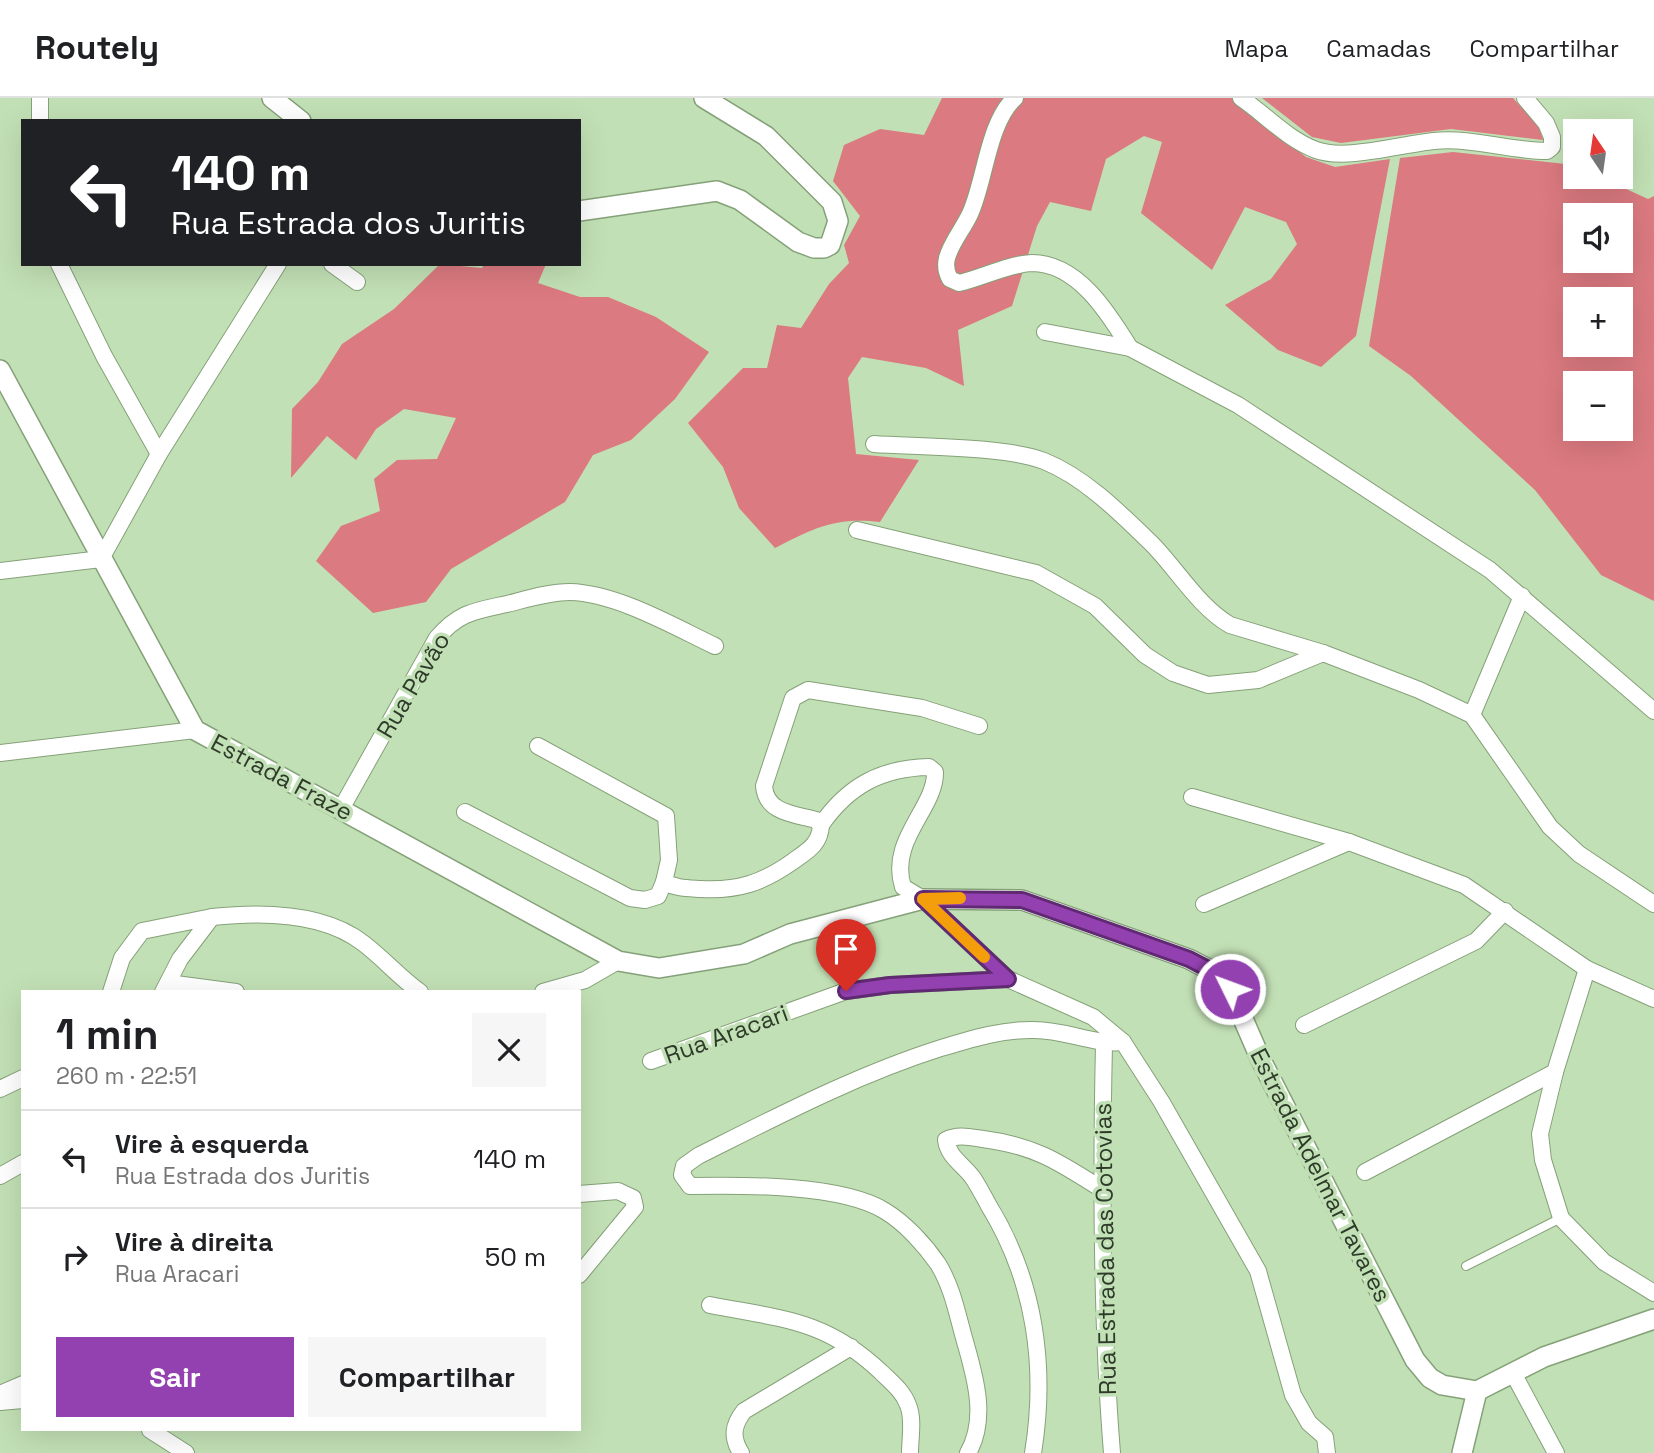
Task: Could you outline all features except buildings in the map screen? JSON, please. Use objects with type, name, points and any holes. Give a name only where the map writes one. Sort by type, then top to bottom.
[{"type":"street","points":[[40,98],[40,119]]},
{"type":"street","points":[[272,98],[298,119]]},
{"type":"street","points":[[581,211],[717,191],[740,200],[798,242],[814,248],[830,245],[838,220],[832,202],[766,136],[704,98]]},
{"type":"street","points":[[1015,98],[1008,104],[996,129],[971,213],[947,257],[946,271],[950,279],[959,283],[1032,263],[1056,268],[1088,290],[1130,348]]},
{"type":"street","points":[[1241,98],[1271,123],[1319,152],[1342,153],[1437,140],[1480,142],[1547,151],[1552,147],[1552,137],[1525,98]]},
{"type":"street","points":[[61,266],[104,356],[159,454]]},
{"type":"street","points":[[0,571],[101,559],[159,454],[277,266]]},
{"type":"street","points":[[335,266],[358,282]]},
{"type":"street","points":[[1045,332],[1130,348],[1238,405],[1320,456],[1490,570],[1654,711]]},
{"type":"street","name":"Estrada Fraze","points":[[0,370],[195,730],[618,961]]},
{"type":"street","points":[[874,444],[1002,454],[1042,461],[1076,478],[1125,517],[1219,619],[1230,625],[1323,653],[1419,690],[1472,715],[1550,827],[1579,853],[1654,904]]},
{"type":"street","points":[[856,530],[1036,573],[1095,606],[1145,655],[1173,673],[1208,685],[1258,680],[1323,653]]},
{"type":"street","name":"Rua Pavão","points":[[341,809],[437,638],[452,621],[466,613],[555,593],[586,593],[662,621],[715,646]]},
{"type":"street","points":[[1472,715],[1522,596]]},
{"type":"street","points":[[821,825],[816,820],[774,808],[765,797],[764,786],[793,698],[798,694],[807,690],[922,708],[979,726]]},
{"type":"street","points":[[0,753],[195,730]]},
{"type":"street","points":[[465,813],[630,898],[645,900],[658,896],[669,860],[666,816],[538,746]]},
{"type":"street","points":[[664,882],[673,887],[724,890],[748,887],[772,875],[814,846],[821,825],[832,809],[860,783],[899,769],[929,766],[935,772],[936,782],[911,829],[899,874],[903,887],[923,899],[1008,979],[1093,1017],[1124,1042],[1258,1271],[1293,1395],[1309,1423],[1325,1437],[1327,1453]]},
{"type":"street","points":[[1192,797],[1349,842],[1464,885],[1587,969],[1654,999]]},
{"type":"street","points":[[1204,904],[1349,842]]},
{"type":"street","name":"Estrada Adelmar Tavares","points":[[618,961],[659,968],[744,954],[790,934],[923,899],[1022,900],[1189,959],[1224,980],[1415,1360],[1430,1378],[1442,1385],[1477,1391]]},
{"type":"street","points":[[1304,1025],[1476,941],[1505,911]]},
{"type":"street","points":[[112,990],[122,958],[142,930],[212,917],[267,916],[325,923],[362,942],[390,970],[416,990]]},
{"type":"street","points":[[200,990],[165,988],[180,959],[212,917]]},
{"type":"street","points":[[550,990],[585,980],[618,961]]},
{"type":"street","points":[[1587,969],[1555,1072],[1540,1134],[1543,1160],[1561,1218],[1604,1262],[1654,1293]]},
{"type":"street","name":"Rua Aracari","points":[[652,1061],[846,991],[890,985],[1008,979]]},
{"type":"street","points":[[968,1453],[978,1437],[980,1419],[970,1360],[955,1306],[937,1263],[904,1225],[883,1209],[838,1196],[790,1187],[690,1186],[682,1175],[684,1166],[698,1156],[847,1082],[974,1038],[1035,1030],[1074,1034],[1104,1044],[1124,1042]]},
{"type":"street","name":"Rua Estrada das Cotovias","points":[[1104,1044],[1106,1387],[1112,1453]]},
{"type":"street","points":[[1365,1172],[1555,1072]]},
{"type":"street","points":[[0,1089],[21,1079]]},
{"type":"street","points":[[1033,1453],[1037,1427],[1039,1363],[1031,1303],[1006,1233],[971,1176],[947,1148],[946,1140],[960,1136],[1020,1144],[1046,1154],[1103,1190]]},
{"type":"street","points":[[0,1176],[21,1164]]},
{"type":"street","points":[[581,1194],[618,1191],[633,1198],[635,1207],[581,1273]]},
{"type":"street","points":[[710,1305],[795,1320],[820,1328],[851,1348],[902,1392],[911,1417],[910,1453]]},
{"type":"street","points":[[1462,1453],[1477,1391],[1545,1357],[1654,1320]]},
{"type":"street","points":[[741,1453],[734,1432],[736,1421],[744,1411],[851,1348]]},
{"type":"street","points":[[1513,1373],[1556,1453]]},
{"type":"street","points":[[0,1394],[21,1385]]},
{"type":"street","points":[[0,1402],[21,1400]]},
{"type":"street","points":[[152,1431],[186,1453]]},
{"type":"lane","points":[[1466,1266],[1561,1218]]},
{"type":"shaded area","points":[[942,98],[1232,98],[1306,157],[1335,167],[1390,159],[1356,336],[1321,367],[1278,350],[1225,305],[1271,279],[1297,244],[1286,222],[1245,207],[1212,270],[1141,213],[1162,142],[1144,136],[1106,159],[1091,211],[1050,202],[1037,226],[1012,306],[958,330],[964,386],[926,368],[862,357],[848,378],[856,454],[919,460],[880,522],[837,523],[775,548],[739,508],[723,467],[688,423],[743,368],[767,368],[777,325],[801,328],[829,284],[849,263],[844,245],[860,216],[833,181],[844,145],[880,129],[924,135]]},
{"type":"shaded area","points":[[1262,98],[1513,98],[1539,127],[1543,140],[1451,129],[1341,143],[1312,137]]},
{"type":"shaded area","points":[[1453,152],[1563,164],[1563,189],[1626,189],[1648,199],[1654,196],[1654,601],[1601,575],[1535,490],[1411,376],[1369,346],[1400,158]]},
{"type":"shaded area","points":[[438,266],[545,266],[538,283],[580,297],[608,297],[656,317],[709,352],[675,399],[631,440],[593,455],[565,502],[451,569],[426,602],[373,613],[316,561],[341,526],[380,511],[374,479],[397,460],[437,459],[456,418],[404,409],[376,429],[356,460],[327,436],[291,478],[292,409],[318,382],[342,344],[394,309]]},
{"type":"slow traffic","points":[[960,898],[923,899],[984,957]]},
{"type":"route","points":[[846,991],[890,985],[1008,979],[923,899],[997,897],[1022,900],[1189,959],[1212,971],[1224,980],[1230,989]]}]
